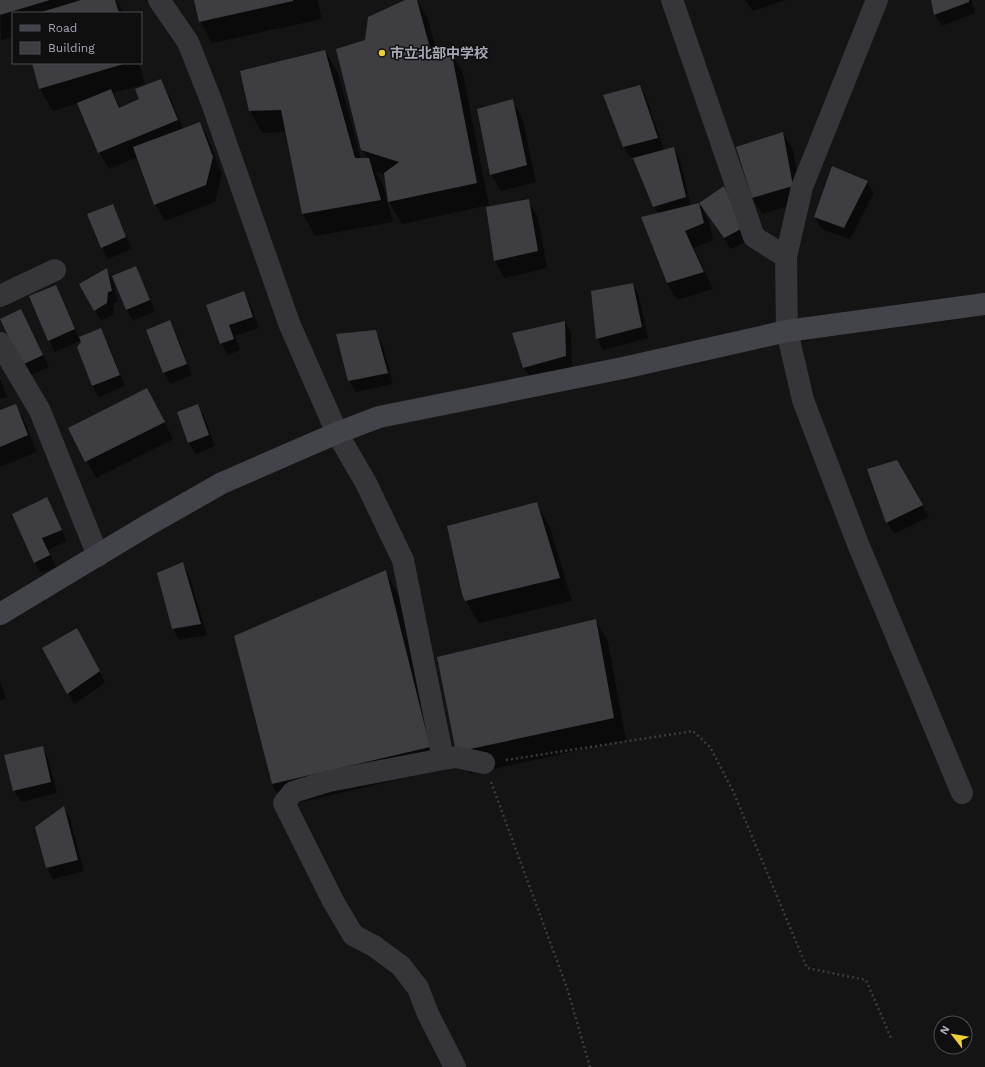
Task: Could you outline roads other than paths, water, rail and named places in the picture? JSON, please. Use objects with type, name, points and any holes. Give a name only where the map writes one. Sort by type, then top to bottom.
[{"type":"street","points":[[159,0],[188,42],[212,103],[289,323],[337,433],[366,483],[403,560],[444,759]]},
{"type":"street","points":[[672,0],[754,237],[786,257]]},
{"type":"street","points":[[877,0],[802,187],[786,257],[787,331],[804,400],[852,530],[962,793]]},
{"type":"street","points":[[0,296],[56,270]]},
{"type":"street","points":[[0,614],[222,484],[337,433],[379,417],[624,368],[787,331],[985,304]]},
{"type":"street","points":[[0,343],[40,411],[98,556]]},
{"type":"street","points":[[455,1067],[414,983],[401,966],[374,946],[353,934],[333,901],[284,803],[294,792],[329,781],[456,757],[484,763]]},
{"type":"place","name":"市立北部中学校","points":[[382,53]]}]
